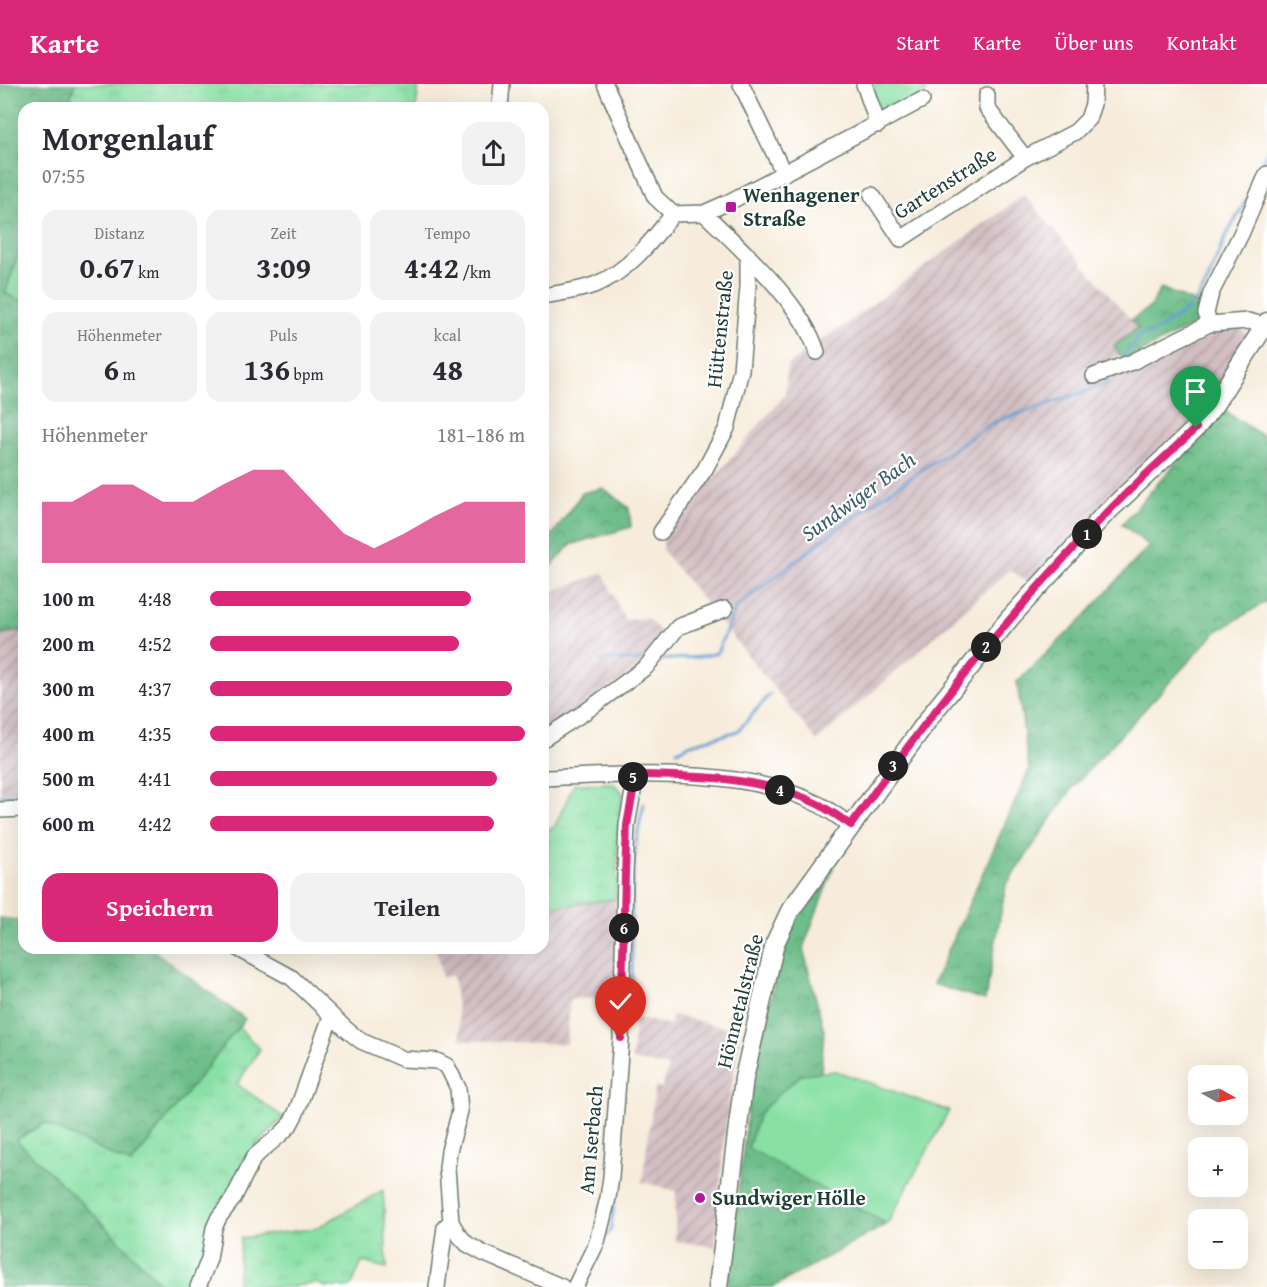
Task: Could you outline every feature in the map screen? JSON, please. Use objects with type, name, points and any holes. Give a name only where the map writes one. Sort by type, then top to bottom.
[{"type":"main road","name":"Hönnetalstraße","points":[[718,1287],[744,1078],[775,943],[790,911],[935,710],[1010,618],[1101,518],[1196,428],[1265,326]]},
{"type":"street","points":[[500,102],[502,84]]},
{"type":"street","points":[[605,84],[655,197],[673,214],[704,213],[784,174],[922,100]]},
{"type":"street","points":[[741,84],[784,174]]},
{"type":"street","points":[[864,84],[878,124]]},
{"type":"street","name":"Gartenstraße","points":[[872,195],[901,239],[1025,158],[1075,132],[1088,119],[1093,104],[1094,84]]},
{"type":"street","name":"Gartenstraße","points":[[987,95],[987,108],[1025,158]]},
{"type":"street","points":[[1209,324],[1206,313],[1211,293],[1241,234],[1267,174]]},
{"type":"street","points":[[704,213],[748,255],[790,304],[812,336],[817,352]]},
{"type":"street","points":[[549,295],[594,285],[623,269],[673,214]]},
{"type":"street","name":"Hüttenstraße","points":[[661,532],[705,469],[727,428],[741,370],[748,287],[748,255]]},
{"type":"street","points":[[1094,376],[1132,362],[1209,324],[1248,321],[1265,326]]},
{"type":"street","points":[[549,735],[646,668],[678,627],[725,609]]},
{"type":"street","points":[[549,778],[633,775],[714,778],[768,787],[819,805],[851,825]]},
{"type":"street","name":"Am Iserbach","points":[[575,1287],[597,1242],[611,1177],[621,1038],[627,825],[633,792],[633,775]]},
{"type":"street","points":[[0,810],[18,809]]},
{"type":"street","points":[[248,954],[292,978],[361,1041],[403,1059],[437,1061],[447,1066],[458,1088],[460,1111],[449,1151],[447,1168],[451,1222],[467,1244],[562,1287]]},
{"type":"street","points":[[198,1287],[209,1259],[214,1228],[219,1217],[232,1199],[254,1157],[289,1126],[296,1113],[331,1016]]},
{"type":"street","points":[[437,1287],[445,1227],[451,1222]]},
{"type":"shaded area","points":[[1024,195],[1138,328],[1114,346],[1120,355],[1094,373],[1172,356],[1236,322],[1248,336],[1197,420],[1034,586],[1010,570],[817,741],[663,551],[664,536],[785,395],[787,366]]},
{"type":"shaded area","points":[[603,573],[625,620],[647,618],[663,634],[639,668],[549,728],[549,593]]},
{"type":"shaded area","points":[[18,631],[18,792],[0,793],[0,634]]},
{"type":"shaded area","points":[[616,899],[616,997],[570,999],[567,1044],[461,1040],[453,976],[442,977],[437,954],[549,954],[549,907]]},
{"type":"shaded area","points":[[672,1015],[740,1031],[724,1139],[715,1247],[675,1241],[676,1191],[642,1182],[655,1088],[662,1088],[668,1067],[632,1060],[635,1018],[670,1025]]},
{"type":"green space","points":[[0,84],[75,84],[69,102],[18,102],[18,255],[5,293],[18,299],[18,631],[0,634]]},
{"type":"green space","points":[[75,84],[419,84],[417,102],[69,102]]},
{"type":"green space","points":[[869,84],[922,84],[926,92],[881,119]]},
{"type":"green space","points":[[18,255],[18,299],[5,294]]},
{"type":"green space","points":[[1161,288],[1202,306],[1199,322],[1127,359],[1120,355],[1114,346],[1138,328],[1131,320],[1150,307]]},
{"type":"green space","points":[[1223,410],[1267,439],[1267,601],[1216,632],[1073,787],[1006,885],[985,1000],[933,984],[1029,770],[1017,682],[1082,619],[1149,546],[1122,524]]},
{"type":"green space","points":[[603,488],[629,508],[631,527],[570,545],[549,568],[549,536],[554,533],[582,493]]},
{"type":"green space","points":[[613,783],[623,793],[618,827],[616,899],[549,907],[549,829],[554,828],[574,784]]},
{"type":"green space","points":[[839,853],[803,948],[824,1031],[821,1073],[803,1074],[759,1114],[748,1147],[887,1224],[773,1287],[727,1287],[752,1074],[782,950],[801,906]]},
{"type":"green space","points":[[0,918],[18,920],[18,954],[158,954],[245,1019],[131,1164],[44,1123],[16,1140],[164,1287],[0,1287]]},
{"type":"green space","points":[[238,1027],[260,1049],[237,1084],[283,1117],[252,1151],[191,1287],[164,1287],[16,1140],[44,1123],[131,1164]]},
{"type":"green space","points":[[836,1071],[949,1111],[887,1224],[748,1148],[759,1114],[781,1092],[803,1074]]},
{"type":"green space","points":[[383,1190],[387,1268],[362,1262],[351,1287],[325,1287],[317,1283],[288,1287],[237,1287],[241,1238],[317,1228]]},
{"type":"waterway","name":"Sundwiger Bach","points":[[1195,302],[1206,285],[1225,238],[1247,199],[1267,152]]},
{"type":"waterway","name":"Sundwiger Bach","points":[[1121,360],[1139,336],[1151,334],[1191,307]]},
{"type":"waterway","name":"Sundwiger Bach","points":[[659,660],[700,657],[717,653],[736,607],[841,526],[994,422],[1108,382]]},
{"type":"waterway","name":"Sundwiger Bach","points":[[601,660],[644,660]]},
{"type":"waterway","name":"Sundwiger Bach","points":[[677,751],[691,744],[738,731],[770,694]]},
{"type":"waterway","name":"Sundwiger Bach","points":[[0,796],[18,795]]},
{"type":"waterway","points":[[632,1023],[632,885],[634,858],[644,804]]},
{"type":"waterway","points":[[607,1236],[611,1229],[614,1203]]},
{"type":"place","name":"Wenhagener Straße","points":[[731,207]]},
{"type":"place","name":"Sundwiger Hölle","points":[[700,1198]]},
{"type":"route","points":[[621,1038],[627,825],[633,792],[633,775],[714,778],[768,787],[819,805],[851,825],[935,710],[1010,618],[1101,518],[1196,428]]}]
